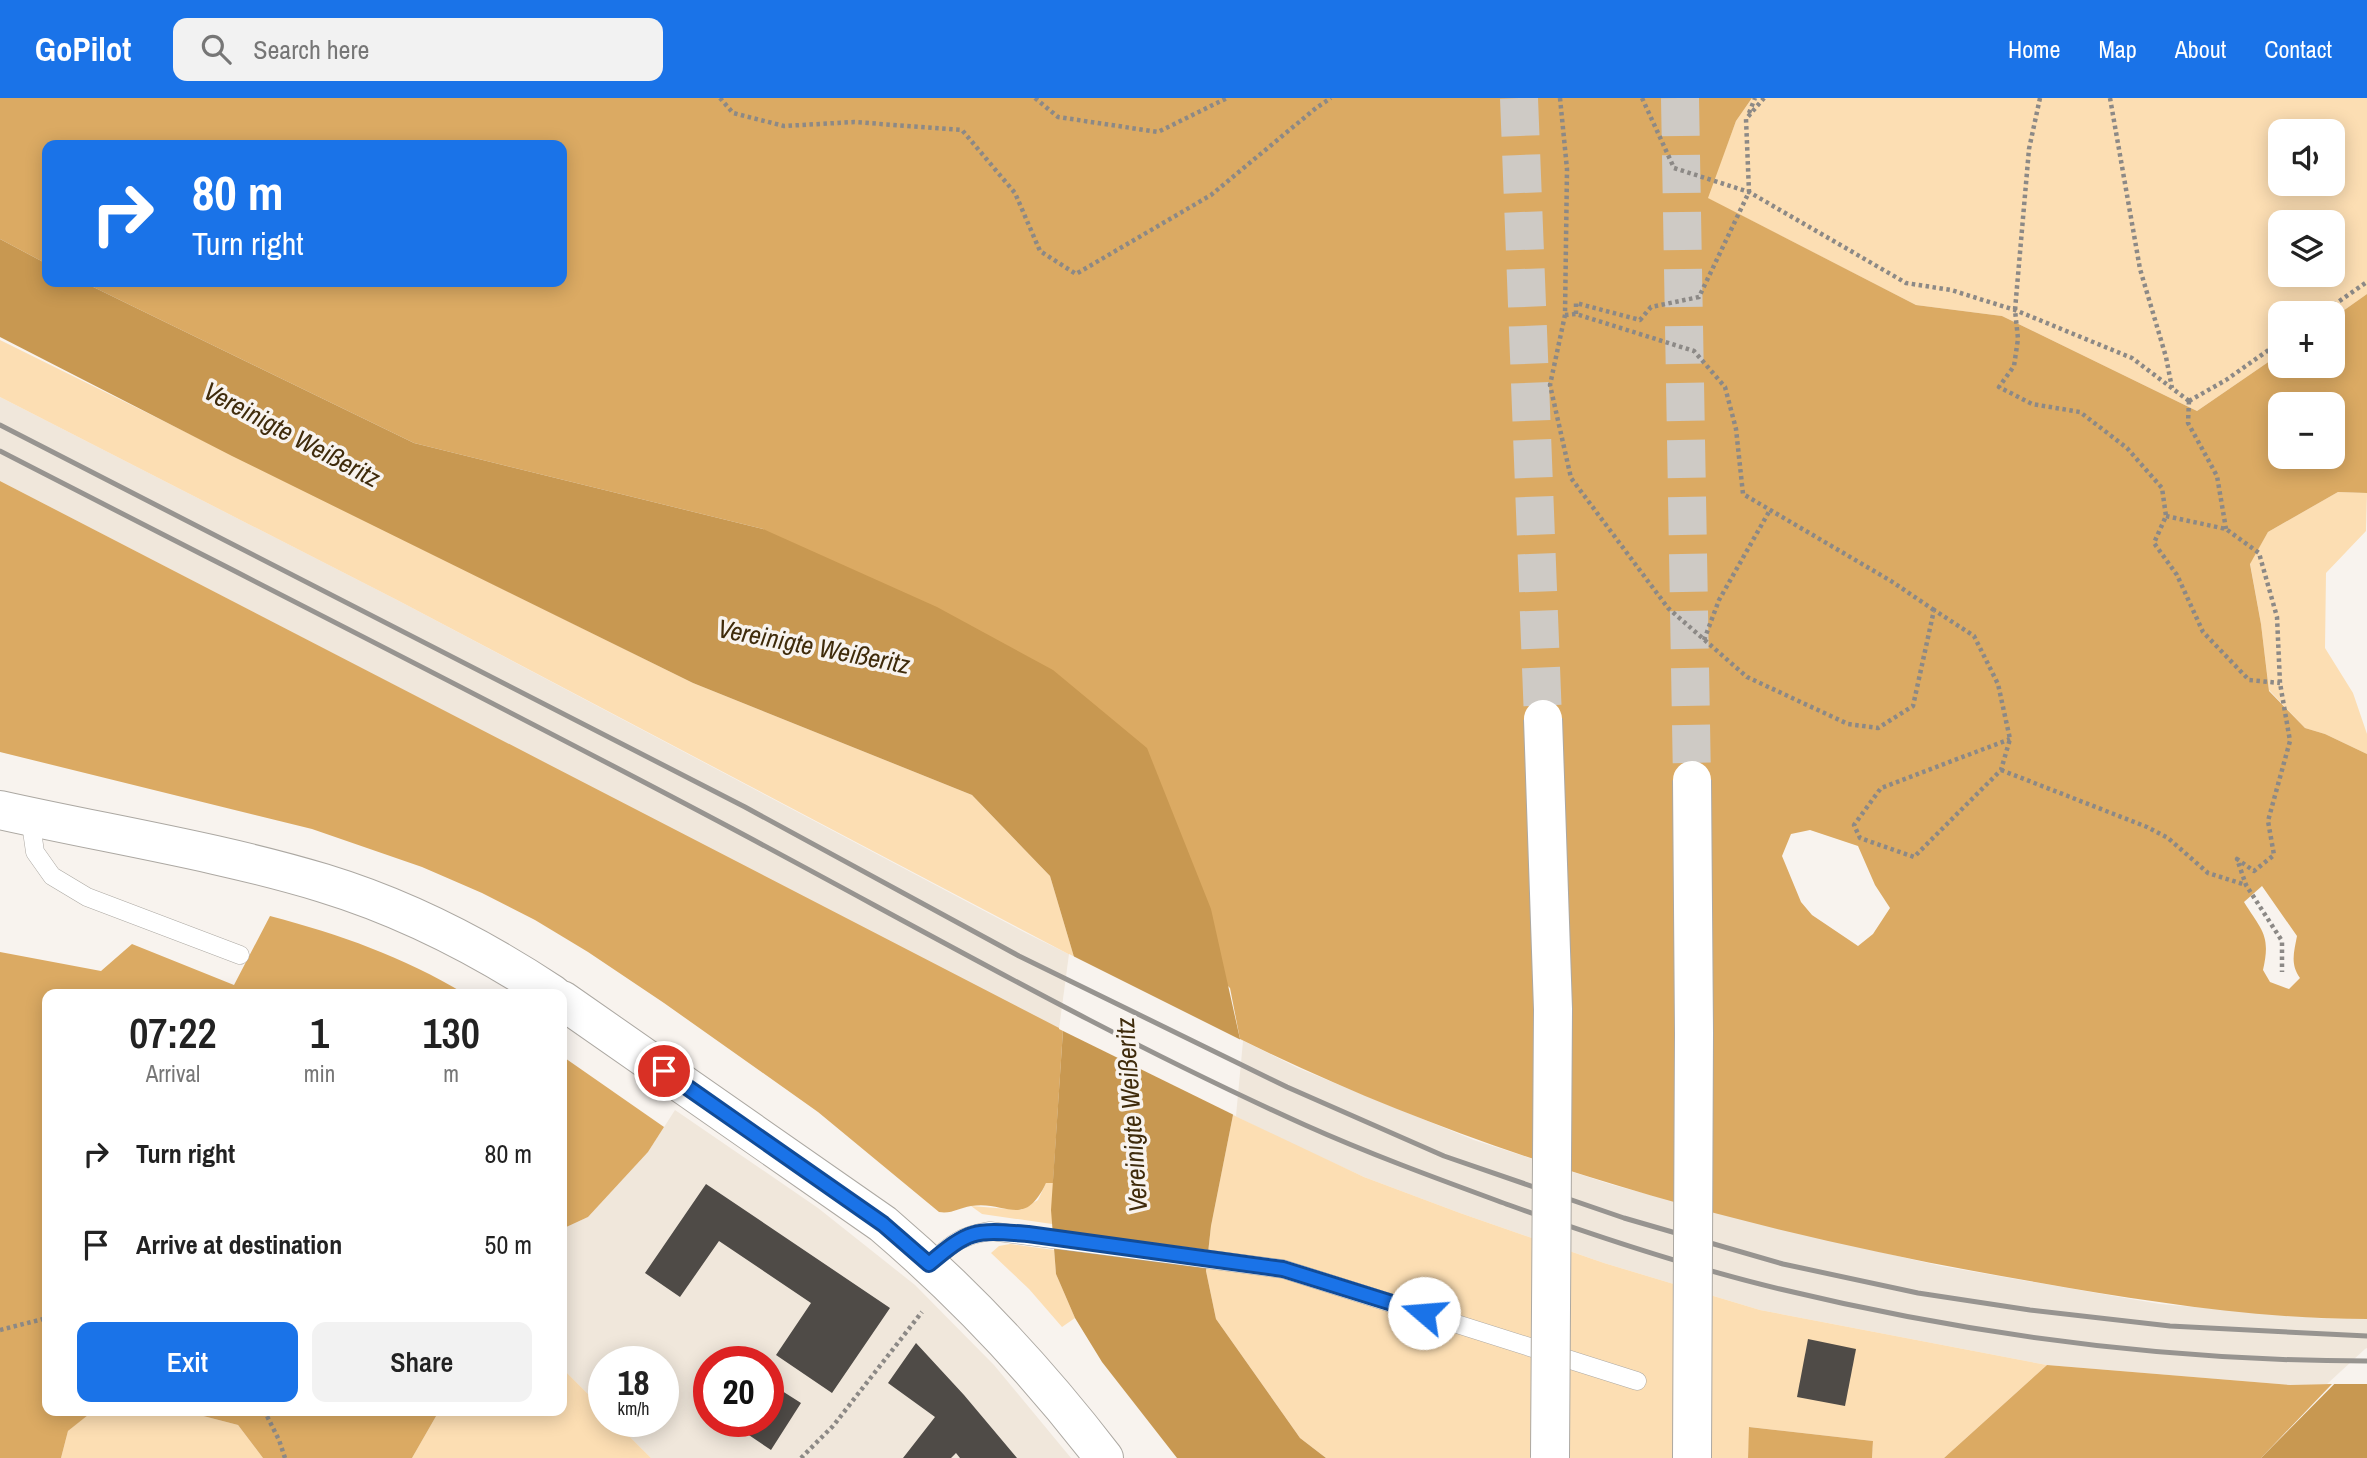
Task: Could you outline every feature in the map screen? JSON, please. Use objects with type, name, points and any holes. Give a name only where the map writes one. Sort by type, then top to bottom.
[{"type":"main road","points":[[1543,719],[1553,1009],[1550,1458]]},
{"type":"main road","points":[[1692,780],[1692,1458]]},
{"type":"main road","points":[[15,813],[324,883],[398,910],[463,940],[544,989]]},
{"type":"main road","points":[[567,1003],[883,1224],[939,1274],[1041,1380],[1104,1458]]},
{"type":"lane","points":[[15,813],[35,852],[52,876],[87,897],[240,955]]},
{"type":"lane","points":[[939,1274],[956,1241],[968,1234],[990,1231],[1283,1269],[1637,1381]]},
{"type":"path","points":[[720,98],[733,113],[784,126],[854,122],[962,130],[1014,192],[1040,251],[1076,274],[1212,195],[1331,98]]},
{"type":"path","points":[[1035,98],[1058,117],[1158,132],[1227,98]]},
{"type":"path","points":[[1560,98],[1567,169],[1565,315],[1550,385],[1571,478],[1668,608],[1704,640],[1747,677],[1848,724],[1878,728],[1913,706],[1934,610]]},
{"type":"path","points":[[1642,98],[1674,168],[1749,192],[1906,283],[1951,290],[2015,310],[2132,358],[2189,401]]},
{"type":"path","points":[[1576,314],[1576,303],[1640,320],[1651,307],[1699,297],[1749,192],[1746,119],[1755,98]]},
{"type":"path","points":[[1746,119],[1764,98]]},
{"type":"path","points":[[2040,98],[2029,149],[2015,310],[2018,339],[2014,366],[1999,387],[2032,404],[2080,412],[2127,448],[2162,488],[2166,516],[2154,543],[2177,575],[2203,632],[2249,680],[2280,683]]},
{"type":"path","points":[[2110,98],[2140,269],[2166,357],[2172,389]]},
{"type":"path","points":[[2339,301],[2367,282]]},
{"type":"path","points":[[1565,315],[1576,314],[1694,351],[1725,387],[1736,429],[1743,494],[1891,581],[1974,636],[1998,684],[2010,739],[2001,770],[1914,857],[1860,838],[1854,825],[1881,788],[2010,739]]},
{"type":"path","points":[[2189,401],[2226,380],[2268,350]]},
{"type":"path","points":[[2189,401],[2188,423],[2217,476],[2225,529]]},
{"type":"path","points":[[1704,640],[1719,600],[1770,510]]},
{"type":"path","points":[[2166,516],[2225,529],[2259,553],[2277,617],[2280,683],[2290,741],[2268,821],[2274,855],[2253,871],[2236,859],[2246,885],[2282,941],[2282,972]]},
{"type":"path","points":[[2001,770],[2147,828],[2168,838],[2208,873],[2246,885]]},
{"type":"path","points":[[801,1458],[833,1426],[919,1316],[939,1274]]},
{"type":"path","points":[[0,1330],[42,1319]]},
{"type":"path","points":[[267,1416],[285,1458]]},
{"type":"shaded area","points":[[0,98],[1752,98],[1736,121],[1708,198],[1916,305],[2002,316],[2197,411],[2268,362],[2268,378],[2345,378],[2345,310],[2367,294],[2367,493],[2338,492],[2268,532],[2250,564],[2269,691],[2305,728],[2325,734],[2367,754],[2367,1319],[2284,1316],[2159,1302],[1933,1263],[1729,1217],[1529,1158],[1334,1083],[1240,1039],[1230,988],[763,529],[414,443],[93,287],[567,287],[567,140],[42,140],[42,261],[0,239]],"holes":[[[1810,830],[1858,846],[1875,885],[1890,908],[1873,934],[1858,946],[1812,915],[1801,902],[1782,856],[1791,834]],[[2262,886],[2297,936],[2294,963],[2300,978],[2289,989],[2270,982],[2263,970],[2265,941],[2260,927],[2244,902]]]},
{"type":"shaded area","points":[[1752,98],[2367,98],[2367,294],[2345,310],[2345,301],[2268,301],[2268,362],[2197,411],[2002,316],[1916,305],[1707,198],[1736,121]]},
{"type":"shaded area","points":[[0,340],[693,683],[972,795],[1050,876],[1074,957],[399,601],[0,397]]},
{"type":"shaded area","points":[[0,397],[399,601],[1026,933],[1298,1068],[1474,1140],[1613,1185],[1780,1229],[1941,1266],[2160,1304],[2329,1319],[2367,1319],[2367,1384],[2290,1385],[2047,1365],[1760,1310],[1604,1263],[1364,1177],[1277,1137],[1026,1012],[0,481]]},
{"type":"shaded area","points":[[0,481],[1063,1030],[1053,1183],[1046,1183],[1030,1206],[1022,1209],[983,1205],[939,1212],[818,1112],[664,1003],[588,952],[535,920],[482,893],[422,867],[312,829],[0,752]]},
{"type":"shaded area","points":[[2338,492],[2367,493],[2366,531],[2326,573],[2325,648],[2353,693],[2367,734],[2367,754],[2325,734],[2305,728],[2269,690],[2250,563],[2268,532]]},
{"type":"shaded area","points":[[270,916],[370,948],[418,968],[456,989],[42,989],[42,1416],[87,1416],[68,1431],[61,1458],[0,1458],[0,952],[101,971],[132,944],[234,985]]},
{"type":"shaded area","points":[[567,1059],[664,1127],[648,1152],[588,1217],[567,1227]]},
{"type":"shaded area","points":[[675,1110],[818,1208],[915,1285],[994,1365],[1071,1458],[651,1458],[630,1437],[679,1437],[679,1346],[588,1346],[588,1394],[567,1373],[567,1227],[588,1217],[648,1152]]},
{"type":"shaded area","points":[[1233,1115],[1364,1177],[1604,1263],[1760,1310],[2047,1365],[1944,1458],[1872,1458],[1873,1441],[1750,1427],[1748,1458],[1326,1458],[1300,1438],[1216,1319],[1206,1271],[1211,1226]]},
{"type":"shaded area","points":[[1046,1183],[1053,1183],[1052,1224],[982,1214],[971,1206],[1021,1210],[1038,1200]]},
{"type":"shaded area","points":[[1010,1244],[1054,1250],[1056,1274],[1075,1318],[1062,1327],[1029,1289],[991,1253],[999,1246]]},
{"type":"shaded area","points":[[2047,1365],[2290,1385],[2332,1384],[2261,1458],[1944,1458]]},
{"type":"shaded area","points":[[567,1373],[588,1394],[588,1437],[630,1437],[651,1458],[412,1458],[436,1416],[567,1416]]},
{"type":"shaded area","points":[[86,1416],[203,1416],[238,1425],[263,1458],[61,1458],[68,1431]]},
{"type":"shaded area","points":[[203,1416],[436,1416],[412,1458],[263,1458],[238,1425]]},
{"type":"shaded area","points":[[1749,1427],[1873,1441],[1872,1458],[1748,1458]]},
{"type":"water","name":"Vereinigte Weißeritz","points":[[0,239],[42,261],[42,287],[93,287],[414,443],[763,529],[937,607],[1053,670],[1147,748],[1211,909],[1240,1039],[1233,1115],[1211,1226],[1206,1271],[1216,1319],[1300,1438],[1326,1458],[1177,1458],[1102,1362],[1075,1318],[1056,1274],[1051,1210],[1063,1030],[1074,957],[1050,876],[972,795],[693,683],[232,456],[0,337]]},
{"type":"water","points":[[2367,1351],[2367,1458],[2261,1458]]},
{"type":"pier","points":[[1069,954],[1243,1041],[1236,1116],[1059,1029]]},
{"type":"pier","points":[[2367,1348],[2367,1384],[2327,1384],[2365,1349]]},
{"type":"building","points":[[706,1184],[890,1308],[832,1393],[784,1360],[782,1346],[811,1303],[719,1241],[680,1297],[645,1273]]},
{"type":"building","points":[[1808,1339],[1856,1349],[1845,1406],[1797,1397]]},
{"type":"building","points":[[916,1343],[1017,1458],[960,1458],[956,1453],[951,1458],[903,1458],[935,1417],[888,1383]]},
{"type":"building","points":[[784,1392],[801,1403],[784,1430]]},
{"type":"building","points":[[752,1437],[779,1437],[771,1450]]},
{"type":"tunnel","points":[[1519,98],[1543,719]]},
{"type":"tunnel","points":[[1680,98],[1692,780]]},
{"type":"railway","points":[[0,425],[745,807],[1019,956],[1287,1087],[1444,1156],[1624,1218],[1783,1264],[1918,1293],[2030,1310],[2170,1326],[2367,1336]]},
{"type":"railway","points":[[0,451],[642,781],[1160,1056],[1305,1125],[1407,1167],[1643,1251],[1780,1289],[1925,1320],[2145,1350],[2293,1360],[2367,1361]]},
{"type":"route","points":[[664,1071],[883,1224],[929,1264],[968,1234],[990,1231],[1028,1234],[1283,1269],[1424,1313]]}]
